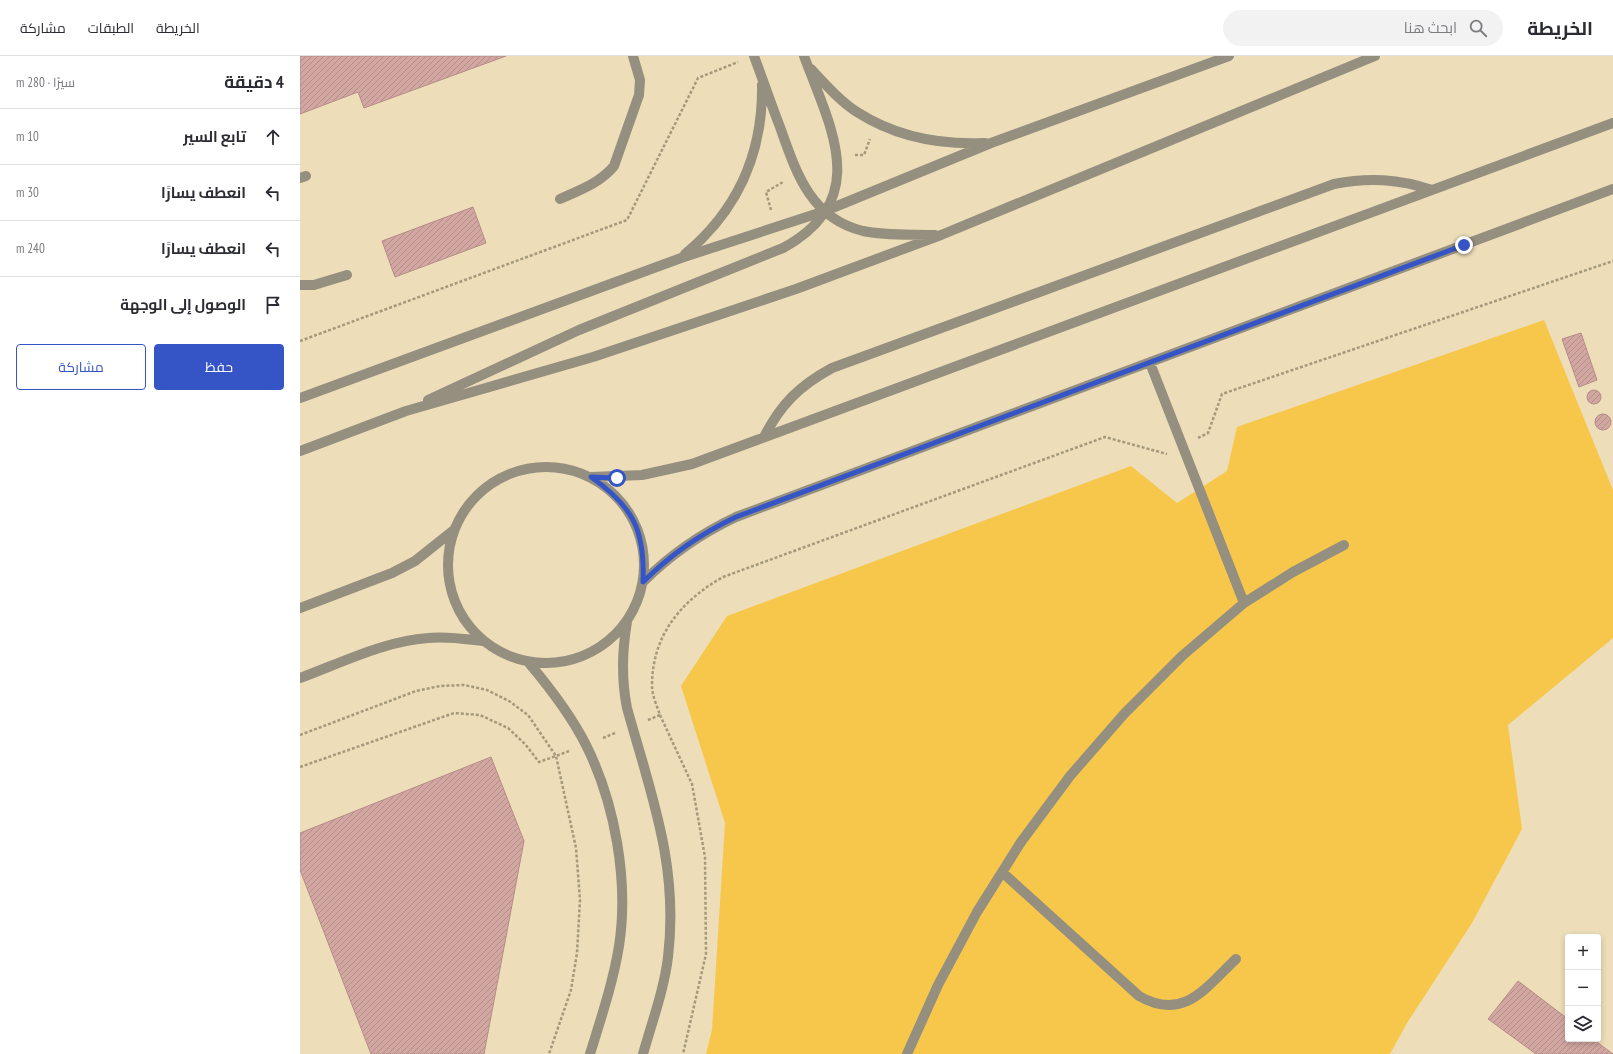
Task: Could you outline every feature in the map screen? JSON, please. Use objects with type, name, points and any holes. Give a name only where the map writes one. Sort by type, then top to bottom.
[{"type":"street","points":[[560,199],[607,176],[614,166],[640,95],[640,80],[633,56]]},
{"type":"street","points":[[754,56],[797,173],[808,193],[825,211],[842,223],[863,231],[886,234],[942,235]]},
{"type":"street","points":[[300,398],[681,258],[825,211],[992,143],[1230,56]]},
{"type":"street","points":[[300,451],[406,411],[592,357],[789,292],[942,235],[1375,56]]},
{"type":"street","points":[[805,60],[830,89],[857,112],[888,128],[922,139],[956,144],[992,143]]},
{"type":"street","points":[[406,411],[579,330],[783,248],[805,234],[814,226],[825,211],[833,193],[836,180],[837,154],[833,134],[805,60]]},
{"type":"street","points":[[681,258],[716,224],[743,182],[753,157],[759,131],[762,104],[761,77]]},
{"type":"street","points":[[591,477],[642,475],[667,471],[692,464],[1613,123]]},
{"type":"street","points":[[764,437],[773,419],[785,403],[799,389],[815,378],[840,365],[1334,184],[1354,180],[1387,180],[1414,184],[1432,190]]},
{"type":"street","points":[[643,582],[659,566],[689,542],[736,517],[1613,189]]},
{"type":"street","points":[[300,285],[314,285],[347,275]]},
{"type":"street","points":[[1150,363],[1244,603]]},
{"type":"street","points":[[546,466],[569,469],[591,477],[612,492],[628,510],[639,533],[644,557],[643,582],[637,603],[626,622],[608,642],[584,656],[557,664],[529,663],[497,651],[483,642],[469,627],[458,610],[450,590],[448,570],[449,550],[454,530],[465,509],[481,491],[500,478],[522,469],[546,466]]},
{"type":"street","points":[[300,608],[392,573],[415,561],[454,530]]},
{"type":"street","points":[[907,1054],[938,985],[977,912],[1021,842],[1070,776],[1124,714],[1182,656],[1244,603],[1294,572],[1344,545]]},
{"type":"street","points":[[626,622],[623,643],[623,687],[632,727],[664,841],[671,900],[668,959],[643,1054]]},
{"type":"street","points":[[300,678],[402,642],[429,638],[456,638],[483,642]]},
{"type":"street","points":[[529,663],[551,689],[586,745],[608,804],[615,831],[622,888],[621,923],[615,966],[590,1054]]},
{"type":"street","points":[[1002,872],[1139,996],[1148,1001],[1168,1006],[1190,1001],[1236,959]]},
{"type":"path","points":[[300,341],[627,220],[698,78],[740,61]]},
{"type":"path","points":[[683,1054],[706,954],[705,857],[692,784],[660,715],[652,688],[654,664],[660,642],[671,621],[686,603],[703,588],[724,577],[1105,436],[1166,455],[1208,432],[1222,394],[1613,261]]},
{"type":"path","points":[[300,735],[416,691],[440,686],[464,685],[487,690],[509,701],[528,715],[556,756],[576,848],[580,900],[577,953],[571,990],[549,1054]]},
{"type":"path","points":[[300,767],[454,713],[480,714],[508,728],[525,744],[539,762],[660,715]]},
{"type":"shaded area","points":[[1544,320],[1613,490],[1613,638],[1508,725],[1522,829],[1472,923],[1407,1023],[1390,1054],[706,1054],[712,1030],[725,823],[681,686],[727,616],[1131,466],[1177,503],[1227,471],[1237,427]]},
{"type":"building","points":[[300,56],[506,56],[364,108],[358,92],[300,114]]},
{"type":"building","points":[[473,207],[486,243],[395,277],[382,241]]},
{"type":"building","points":[[1581,333],[1597,380],[1579,387],[1562,339]]},
{"type":"building","points":[[1591,390],[1597,390],[1601,394],[1601,400],[1597,404],[1591,404],[1587,400],[1587,394]]},
{"type":"building","points":[[1603,414],[1610,419],[1611,422],[1606,429],[1603,430],[1596,425],[1595,422],[1600,415]]},
{"type":"building","points":[[491,757],[524,841],[484,1054],[371,1054],[300,870],[300,833]]},
{"type":"building","points":[[1518,981],[1565,1017],[1565,1042],[1597,1042],[1613,1054],[1536,1054],[1488,1019]]},
{"type":"route","points":[[617,478],[591,477],[612,492],[628,510],[639,533],[644,557],[643,582],[676,551],[695,538],[736,517],[1464,245]]}]
